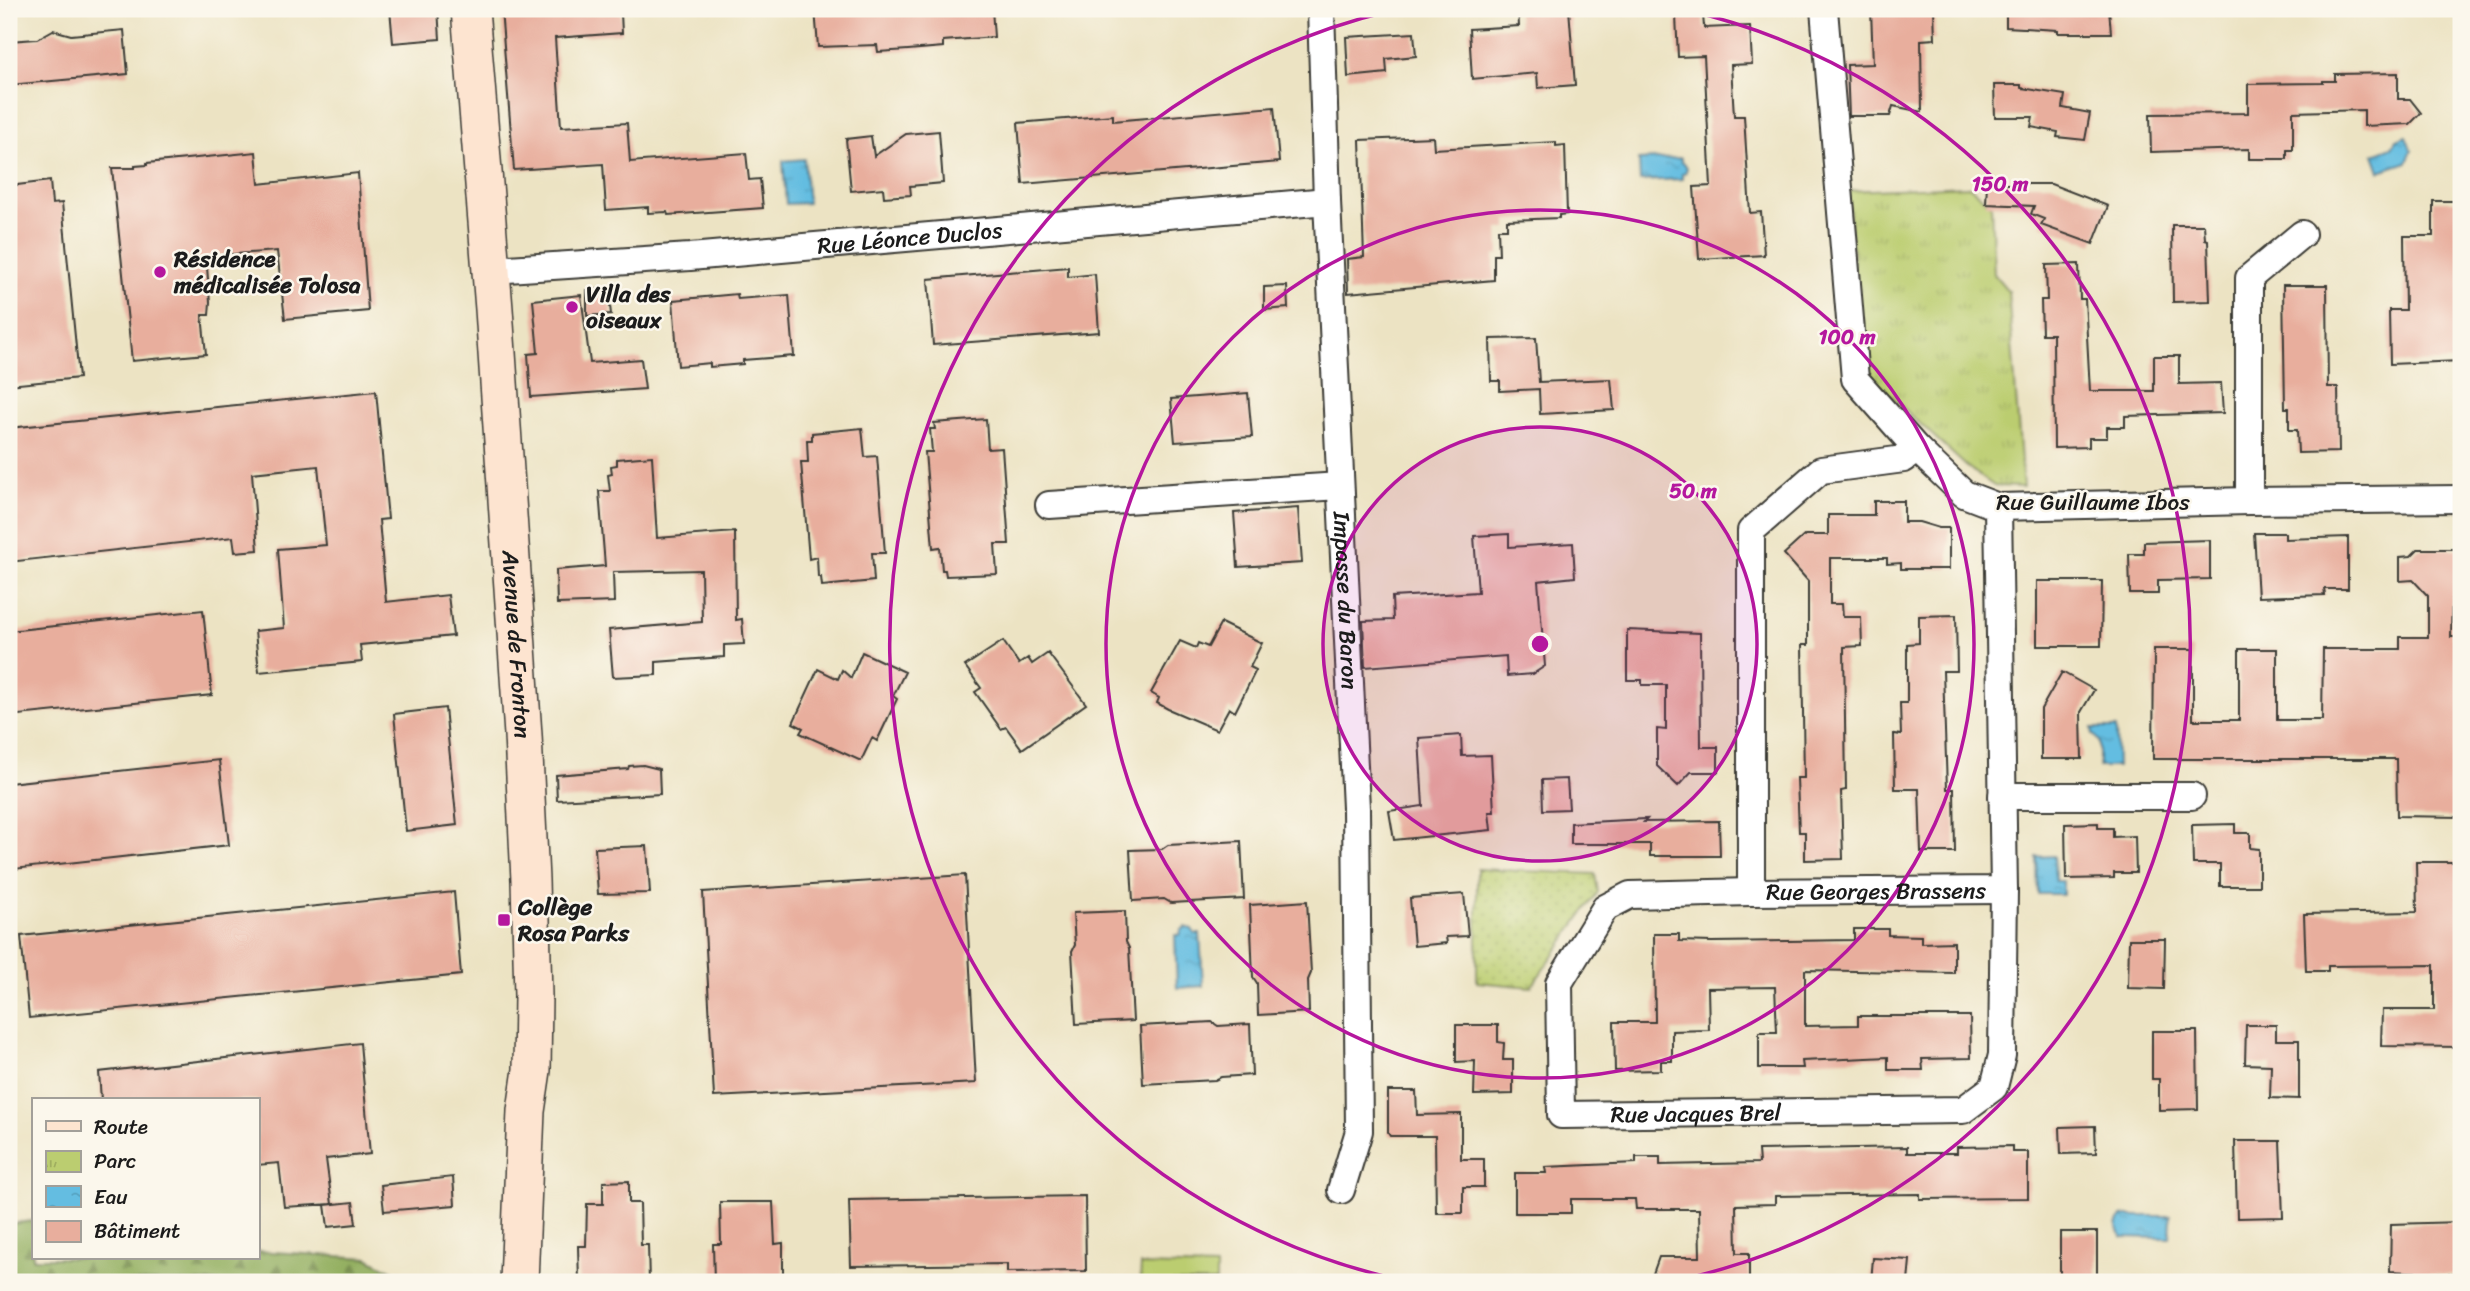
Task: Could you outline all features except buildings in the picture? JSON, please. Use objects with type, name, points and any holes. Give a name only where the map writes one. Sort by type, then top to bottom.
[{"type":"street","name":"Avenue de Fronton","points":[[470,9],[523,735],[533,996],[532,1070],[526,1111],[519,1282]]},
{"type":"street","name":"Impasse du Baron","points":[[1321,9],[1327,201],[1356,808],[1359,1131],[1341,1190]]},
{"type":"street","name":"Rue Guillaume Ibos","points":[[1824,9],[1855,379],[1917,449],[1964,495],[1998,508],[2249,501],[2461,499]]},
{"type":"street","name":"Rue Léonce Duclos","points":[[491,270],[690,257],[1327,201]]},
{"type":"street","points":[[2249,501],[2249,278],[2302,234]]},
{"type":"street","name":"Rue Georges Brassens","points":[[1917,449],[1904,459],[1821,470],[1751,531],[1751,892],[2004,890],[1998,508]]},
{"type":"street","points":[[1049,505],[1340,486]]},
{"type":"street","points":[[2002,796],[2192,796]]},
{"type":"street","name":"Rue Jacques Brel","points":[[1751,892],[1630,895],[1605,908],[1559,983],[1561,1115],[1963,1110],[1994,1087],[2003,1055],[2004,890]]},
{"type":"green space","points":[[1969,186],[1991,205],[1994,274],[2008,291],[2023,487],[1994,486],[1966,466],[1862,370],[1848,191]]},
{"type":"green space","points":[[1477,869],[1595,874],[1598,892],[1531,987],[1477,982]]},
{"type":"green space","points":[[32,1221],[32,1260],[259,1260],[259,1251],[368,1258],[412,1282],[9,1282],[9,1224]]},
{"type":"green space","points":[[1141,1265],[1216,1267],[1216,1282],[1140,1282]]},
{"type":"water","points":[[2406,136],[2412,151],[2407,162],[2380,171],[2374,154],[2392,147],[2396,140]]},
{"type":"water","points":[[1681,158],[1687,168],[1682,179],[1640,181],[1639,160]]},
{"type":"water","points":[[804,159],[808,203],[786,204],[783,161]]},
{"type":"water","points":[[2092,728],[2116,728],[2117,767],[2099,767],[2099,741]]},
{"type":"water","points":[[2054,856],[2055,881],[2063,881],[2063,894],[2038,894],[2037,857]]},
{"type":"water","points":[[1185,927],[1192,929],[1195,934],[1200,934],[1203,986],[1177,988],[1175,935],[1180,935]]},
{"type":"water","points":[[2171,1216],[2170,1238],[2123,1237],[2117,1225],[2122,1217]]},
{"type":"place","name":"Résidence médicalisée Tolosa","points":[[160,272]]},
{"type":"place","name":"Villa des oiseaux","points":[[572,307]]},
{"type":"place","name":"Collège Rosa Parks","points":[[504,920]]}]
